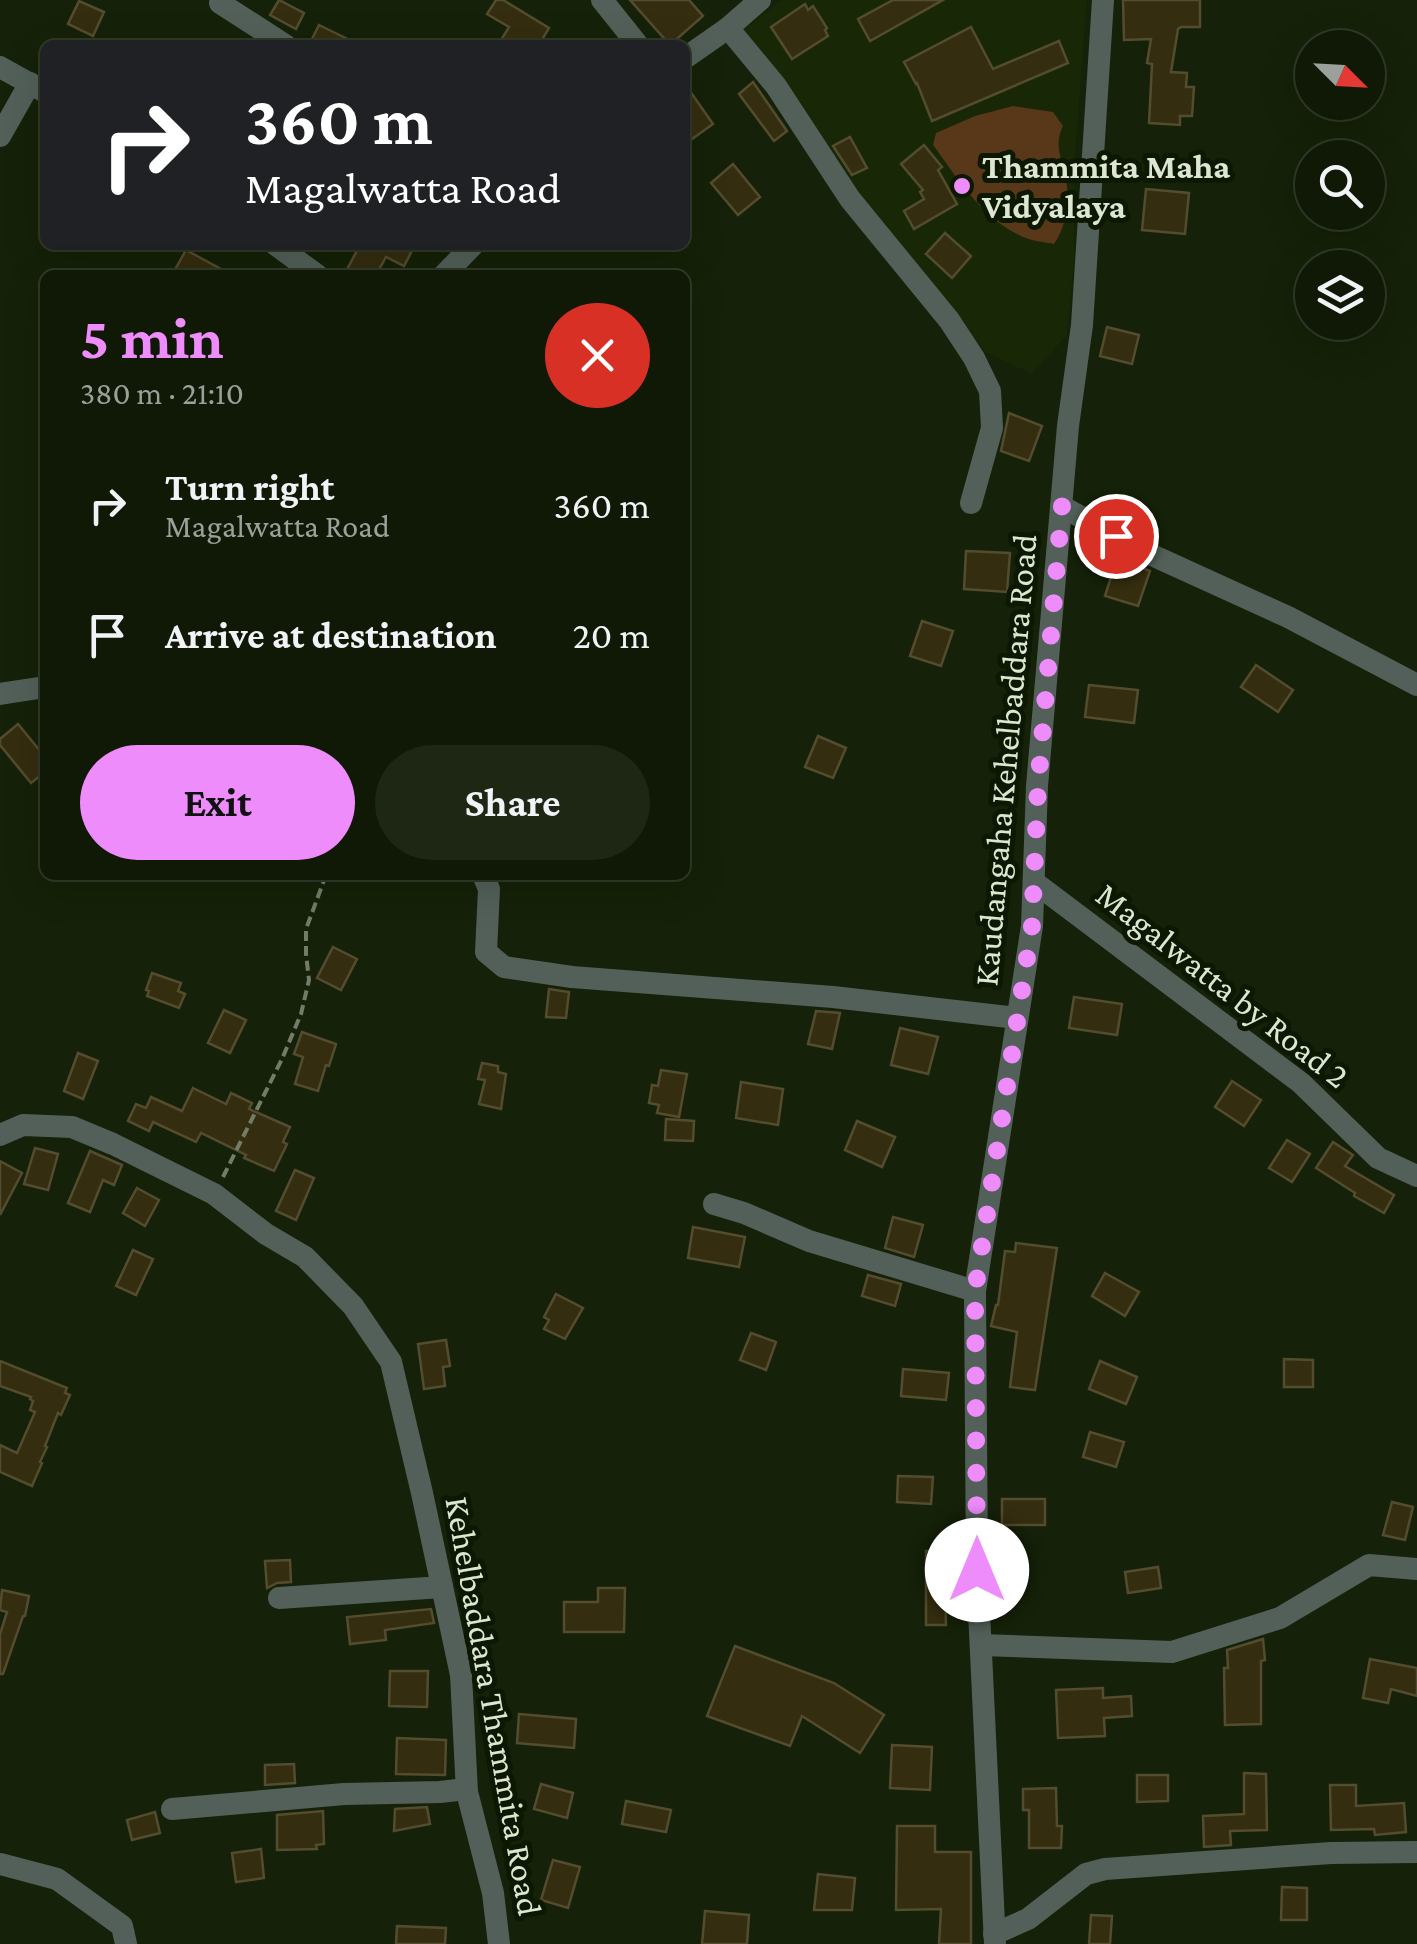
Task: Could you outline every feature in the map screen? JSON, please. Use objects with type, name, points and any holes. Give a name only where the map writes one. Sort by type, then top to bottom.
[{"type":"street","points":[[602,0],[634,40]]},
{"type":"street","points":[[690,55],[760,0]]},
{"type":"street","name":"Kaudangaha Kehelbaddara Road","points":[[995,1939],[977,1570],[975,1291],[1032,926],[1038,786],[1068,426],[1082,325],[1104,0]]},
{"type":"street","points":[[220,3],[277,40]]},
{"type":"street","points":[[728,28],[776,86],[850,199],[949,320],[974,358],[990,391],[992,428],[970,503]]},
{"type":"street","points":[[0,67],[38,88],[0,136]]},
{"type":"street","points":[[283,250],[310,270]]},
{"type":"street","points":[[449,270],[468,250]]},
{"type":"street","points":[[1062,506],[1142,551],[1273,610],[1417,685]]},
{"type":"street","points":[[0,694],[40,688]]},
{"type":"street","points":[[486,880],[489,889],[486,952],[504,967],[572,977],[833,997],[1017,1018]]},
{"type":"street","name":"Magalwatta by Road 2","points":[[1034,882],[1300,1083],[1378,1158],[1417,1176]]},
{"type":"street","name":"Kehelbaddara Thammita Road","points":[[0,1135],[23,1125],[72,1127],[214,1194],[266,1234],[305,1257],[353,1306],[391,1362],[461,1675],[466,1789],[493,1893],[499,1944]]},
{"type":"street","points":[[714,1204],[809,1241],[975,1291]]},
{"type":"street","points":[[980,1646],[1172,1652],[1280,1618],[1370,1565],[1417,1569]]},
{"type":"street","points":[[279,1598],[442,1587]]},
{"type":"street","points":[[172,1809],[344,1794],[466,1789]]},
{"type":"street","points":[[995,1939],[1086,1874],[1105,1869],[1417,1852]]},
{"type":"street","points":[[0,1864],[57,1879],[122,1926],[126,1944]]},
{"type":"path","points":[[214,1194],[301,1014],[309,980],[306,929],[324,880]]},
{"type":"shaded area","name":"Thammita Maha Vidyalaya","points":[[781,0],[1087,0],[1067,335],[1032,374],[987,353],[949,312],[869,213],[740,33]]},
{"type":"shaded area","points":[[1013,106],[1053,112],[1063,126],[1059,144],[1067,201],[1065,219],[1054,244],[1023,237],[995,220],[972,197],[933,145],[936,133],[975,116]]},
{"type":"building","points":[[279,0],[304,13],[296,29],[270,15]]},
{"type":"building","points":[[496,0],[503,0],[549,28],[542,40],[501,40],[509,27],[487,14]]},
{"type":"building","points":[[630,0],[689,0],[703,16],[676,40],[666,40]]},
{"type":"building","points":[[893,0],[943,0],[870,41],[858,19]]},
{"type":"building","points":[[1123,0],[1200,0],[1200,27],[1178,29],[1171,72],[1187,73],[1186,87],[1194,87],[1192,116],[1180,116],[1180,125],[1149,123],[1152,64],[1147,63],[1151,39],[1124,40]]},
{"type":"building","points":[[79,1],[104,12],[93,36],[68,24]]},
{"type":"building","points":[[805,4],[808,10],[813,6],[828,36],[792,59],[771,27]]},
{"type":"building","points":[[319,25],[350,40],[312,40]]},
{"type":"building","points":[[971,27],[993,69],[1059,41],[1068,63],[932,121],[904,62]]},
{"type":"building","points":[[753,82],[787,131],[774,141],[739,94]]},
{"type":"building","points":[[690,91],[713,124],[690,140]]},
{"type":"building","points":[[850,137],[867,168],[852,175],[833,146]]},
{"type":"building","points":[[924,145],[942,167],[938,170],[957,204],[914,229],[904,211],[924,199],[920,192],[923,190],[901,164]]},
{"type":"building","points":[[733,164],[760,197],[738,215],[711,183]]},
{"type":"building","points":[[1146,189],[1189,193],[1185,234],[1142,230]]},
{"type":"building","points":[[945,233],[971,256],[952,278],[926,254]]},
{"type":"building","points":[[186,250],[223,270],[175,270]]},
{"type":"building","points":[[357,250],[412,250],[404,266],[386,257],[379,270],[347,270]]},
{"type":"building","points":[[1107,327],[1139,335],[1132,364],[1100,356]]},
{"type":"building","points":[[1009,413],[1042,426],[1029,461],[1001,451]]},
{"type":"building","points":[[966,551],[1010,553],[1007,592],[964,589]]},
{"type":"building","points":[[1117,558],[1150,571],[1138,606],[1105,596]]},
{"type":"building","points":[[922,621],[953,631],[941,666],[910,656]]},
{"type":"building","points":[[1256,665],[1293,690],[1278,712],[1241,687]]},
{"type":"building","points":[[1089,685],[1138,690],[1134,723],[1085,717]]},
{"type":"building","points":[[18,724],[40,751],[40,776],[31,783],[0,745],[0,739]]},
{"type":"building","points":[[818,736],[846,748],[833,778],[805,767]]},
{"type":"building","points":[[333,947],[357,959],[341,990],[317,978]]},
{"type":"building","points":[[152,973],[181,983],[178,991],[185,994],[179,1008],[147,996]]},
{"type":"building","points":[[549,989],[569,992],[566,1018],[546,1017]]},
{"type":"building","points":[[1074,997],[1122,1004],[1117,1035],[1069,1028]]},
{"type":"building","points":[[224,1010],[246,1020],[230,1053],[208,1043]]},
{"type":"building","points":[[816,1011],[840,1013],[832,1049],[808,1044]]},
{"type":"building","points":[[900,1028],[938,1037],[928,1074],[891,1065]]},
{"type":"building","points":[[302,1032],[336,1044],[318,1091],[295,1084],[303,1057],[294,1054]]},
{"type":"building","points":[[78,1053],[98,1061],[83,1099],[64,1091]]},
{"type":"building","points":[[482,1063],[498,1066],[498,1072],[506,1074],[501,1109],[479,1104],[485,1080],[478,1079]]},
{"type":"building","points":[[661,1070],[687,1074],[679,1117],[657,1113],[659,1105],[649,1103],[652,1085],[658,1086]]},
{"type":"building","points":[[1232,1081],[1261,1100],[1244,1126],[1215,1107]]},
{"type":"building","points":[[741,1082],[783,1089],[778,1125],[736,1118]]},
{"type":"building","points":[[193,1088],[226,1104],[231,1093],[252,1103],[249,1109],[290,1127],[274,1171],[201,1133],[196,1142],[153,1122],[149,1131],[128,1121],[136,1104],[146,1108],[151,1097],[182,1111]]},
{"type":"building","points":[[666,1119],[694,1121],[693,1141],[665,1140]]},
{"type":"building","points":[[857,1121],[895,1137],[882,1167],[845,1150]]},
{"type":"building","points":[[1287,1140],[1310,1154],[1292,1182],[1269,1168]]},
{"type":"building","points":[[1333,1142],[1353,1155],[1345,1166],[1394,1195],[1384,1213],[1316,1168]]},
{"type":"building","points":[[35,1148],[58,1154],[48,1190],[24,1184]]},
{"type":"building","points":[[90,1151],[122,1165],[114,1185],[103,1180],[90,1212],[68,1203]]},
{"type":"building","points":[[0,1161],[22,1173],[0,1215]]},
{"type":"building","points":[[295,1170],[314,1178],[296,1220],[276,1211]]},
{"type":"building","points":[[137,1188],[159,1200],[145,1226],[123,1213]]},
{"type":"building","points":[[893,1217],[923,1225],[914,1257],[885,1248]]},
{"type":"building","points":[[693,1227],[745,1237],[739,1267],[688,1258]]},
{"type":"building","points":[[1016,1243],[1057,1248],[1035,1390],[1010,1387],[1017,1332],[991,1326],[998,1305],[1005,1251],[1015,1252]]},
{"type":"building","points":[[133,1250],[153,1259],[136,1295],[116,1286]]},
{"type":"building","points":[[1105,1273],[1139,1292],[1125,1316],[1092,1296]]},
{"type":"building","points":[[868,1275],[901,1284],[895,1306],[862,1296]]},
{"type":"building","points":[[556,1294],[583,1308],[565,1339],[544,1329],[549,1320],[544,1317]]},
{"type":"building","points":[[751,1333],[776,1342],[766,1370],[740,1360]]},
{"type":"building","points":[[446,1340],[450,1366],[443,1367],[445,1386],[424,1389],[418,1344]]},
{"type":"building","points":[[1284,1359],[1313,1360],[1313,1387],[1284,1387]]},
{"type":"building","points":[[0,1361],[67,1388],[65,1393],[70,1395],[61,1415],[58,1413],[32,1486],[0,1472],[0,1445],[17,1453],[35,1412],[30,1410],[31,1397],[0,1386]]},
{"type":"building","points":[[1100,1361],[1137,1377],[1126,1404],[1089,1389]]},
{"type":"building","points":[[903,1369],[949,1373],[946,1400],[901,1396]]},
{"type":"building","points":[[1090,1432],[1124,1442],[1116,1467],[1083,1457]]},
{"type":"building","points":[[898,1476],[933,1477],[931,1504],[897,1502]]},
{"type":"building","points":[[1002,1499],[1045,1499],[1045,1525],[1002,1525]]},
{"type":"building","points":[[1392,1502],[1413,1507],[1405,1540],[1383,1535]]},
{"type":"building","points":[[953,1550],[954,1582],[945,1582],[946,1625],[926,1625],[926,1551]]},
{"type":"building","points":[[290,1560],[291,1582],[267,1588],[265,1561]]},
{"type":"building","points":[[1158,1567],[1161,1588],[1128,1593],[1125,1572]]},
{"type":"building","points":[[598,1588],[625,1588],[624,1632],[564,1632],[564,1602],[598,1602]]},
{"type":"building","points":[[2,1590],[29,1596],[25,1616],[0,1674],[0,1634],[7,1612],[0,1610]]},
{"type":"building","points":[[431,1609],[434,1623],[385,1630],[386,1640],[350,1644],[347,1617]]},
{"type":"building","points":[[1263,1639],[1261,1724],[1225,1725],[1227,1650]]},
{"type":"building","points":[[735,1646],[834,1683],[884,1715],[860,1753],[802,1716],[790,1746],[707,1716]]},
{"type":"building","points":[[1370,1659],[1417,1668],[1417,1696],[1391,1689],[1388,1703],[1363,1698]]},
{"type":"building","points":[[390,1671],[428,1671],[427,1707],[389,1706]]},
{"type":"building","points":[[1103,1688],[1103,1698],[1131,1696],[1132,1716],[1104,1718],[1105,1736],[1058,1738],[1056,1690]]},
{"type":"building","points":[[519,1714],[576,1719],[574,1748],[517,1743]]},
{"type":"building","points":[[397,1738],[446,1740],[445,1775],[396,1774]]},
{"type":"building","points":[[892,1745],[932,1747],[930,1790],[890,1788]]},
{"type":"building","points":[[294,1764],[295,1783],[265,1785],[265,1765]]},
{"type":"building","points":[[1244,1773],[1266,1774],[1267,1830],[1230,1831],[1231,1845],[1204,1847],[1203,1816],[1244,1814]]},
{"type":"building","points":[[1137,1775],[1168,1775],[1168,1801],[1137,1802]]},
{"type":"building","points":[[541,1784],[573,1793],[567,1818],[534,1809]]},
{"type":"building","points":[[1330,1785],[1356,1785],[1356,1806],[1404,1803],[1406,1832],[1375,1835],[1374,1829],[1331,1830]]},
{"type":"building","points":[[1056,1788],[1061,1848],[1029,1848],[1029,1810],[1023,1810],[1023,1789]]},
{"type":"building","points":[[626,1801],[671,1810],[666,1832],[622,1824]]},
{"type":"building","points":[[427,1807],[430,1824],[394,1831],[395,1809]]},
{"type":"building","points":[[323,1811],[324,1844],[316,1845],[317,1849],[277,1850],[277,1815]]},
{"type":"building","points":[[155,1812],[160,1833],[132,1840],[127,1820]]},
{"type":"building","points":[[897,1826],[935,1826],[935,1852],[971,1852],[971,1944],[939,1944],[941,1909],[896,1910]]},
{"type":"building","points":[[261,1849],[264,1878],[236,1882],[232,1853]]},
{"type":"building","points":[[553,1860],[580,1867],[568,1908],[541,1900]]},
{"type":"building","points":[[818,1874],[855,1878],[852,1910],[814,1910]]},
{"type":"building","points":[[1282,1887],[1307,1888],[1307,1920],[1281,1920]]},
{"type":"building","points":[[705,1911],[749,1915],[747,1944],[702,1944]]},
{"type":"building","points":[[1091,1915],[1112,1916],[1110,1944],[1089,1944]]},
{"type":"building","points":[[397,1926],[446,1928],[445,1944],[396,1944]]},
{"type":"place","name":"Thammita Maha Vidyalaya","points":[[962,186]]},
{"type":"route","points":[[977,1570],[975,1291],[1032,926],[1038,786],[1062,506],[1116,536]]}]
